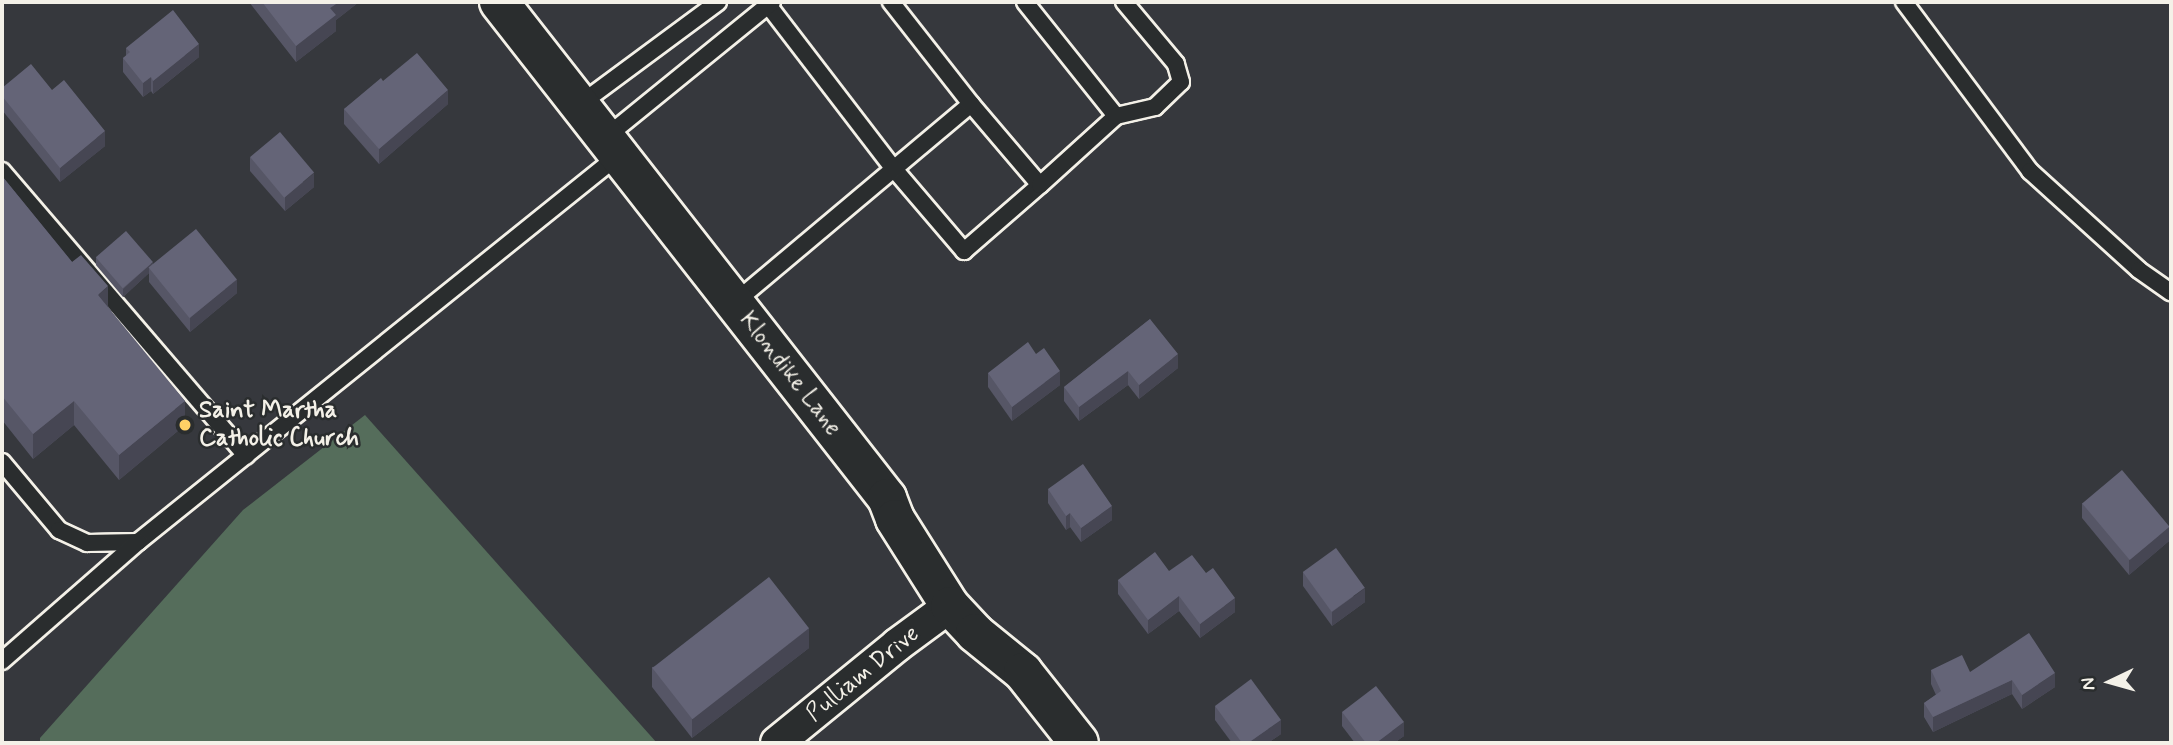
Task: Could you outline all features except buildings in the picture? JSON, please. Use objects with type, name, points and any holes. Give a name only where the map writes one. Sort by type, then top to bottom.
[{"type":"street","name":"Klondike Lane","points":[[499,2],[887,498],[895,519],[950,606],[975,633],[1023,672],[1079,743]]},
{"type":"street","name":"Pulliam Drive","points":[[777,743],[897,645],[950,606]]},
{"type":"lane","points":[[579,105],[718,2]]},
{"type":"lane","points":[[891,2],[1040,186]]},
{"type":"lane","points":[[1025,2],[1116,116]]},
{"type":"lane","points":[[2,661],[138,542],[246,456],[613,146],[770,3],[894,169],[964,251],[1116,116],[1155,107],[1181,82],[1176,64],[1124,2]]},
{"type":"lane","points":[[1904,2],[2030,171],[2139,270],[2171,292]]},
{"type":"lane","points":[[734,303],[971,104]]},
{"type":"lane","points":[[2,171],[246,456]]},
{"type":"lane","points":[[2,462],[58,530],[87,544],[138,542]]},
{"type":"green space","points":[[365,415],[657,743],[40,743],[40,738],[243,510]]},
{"type":"place","name":"Saint Martha Catholic Church","points":[[185,425]]}]
